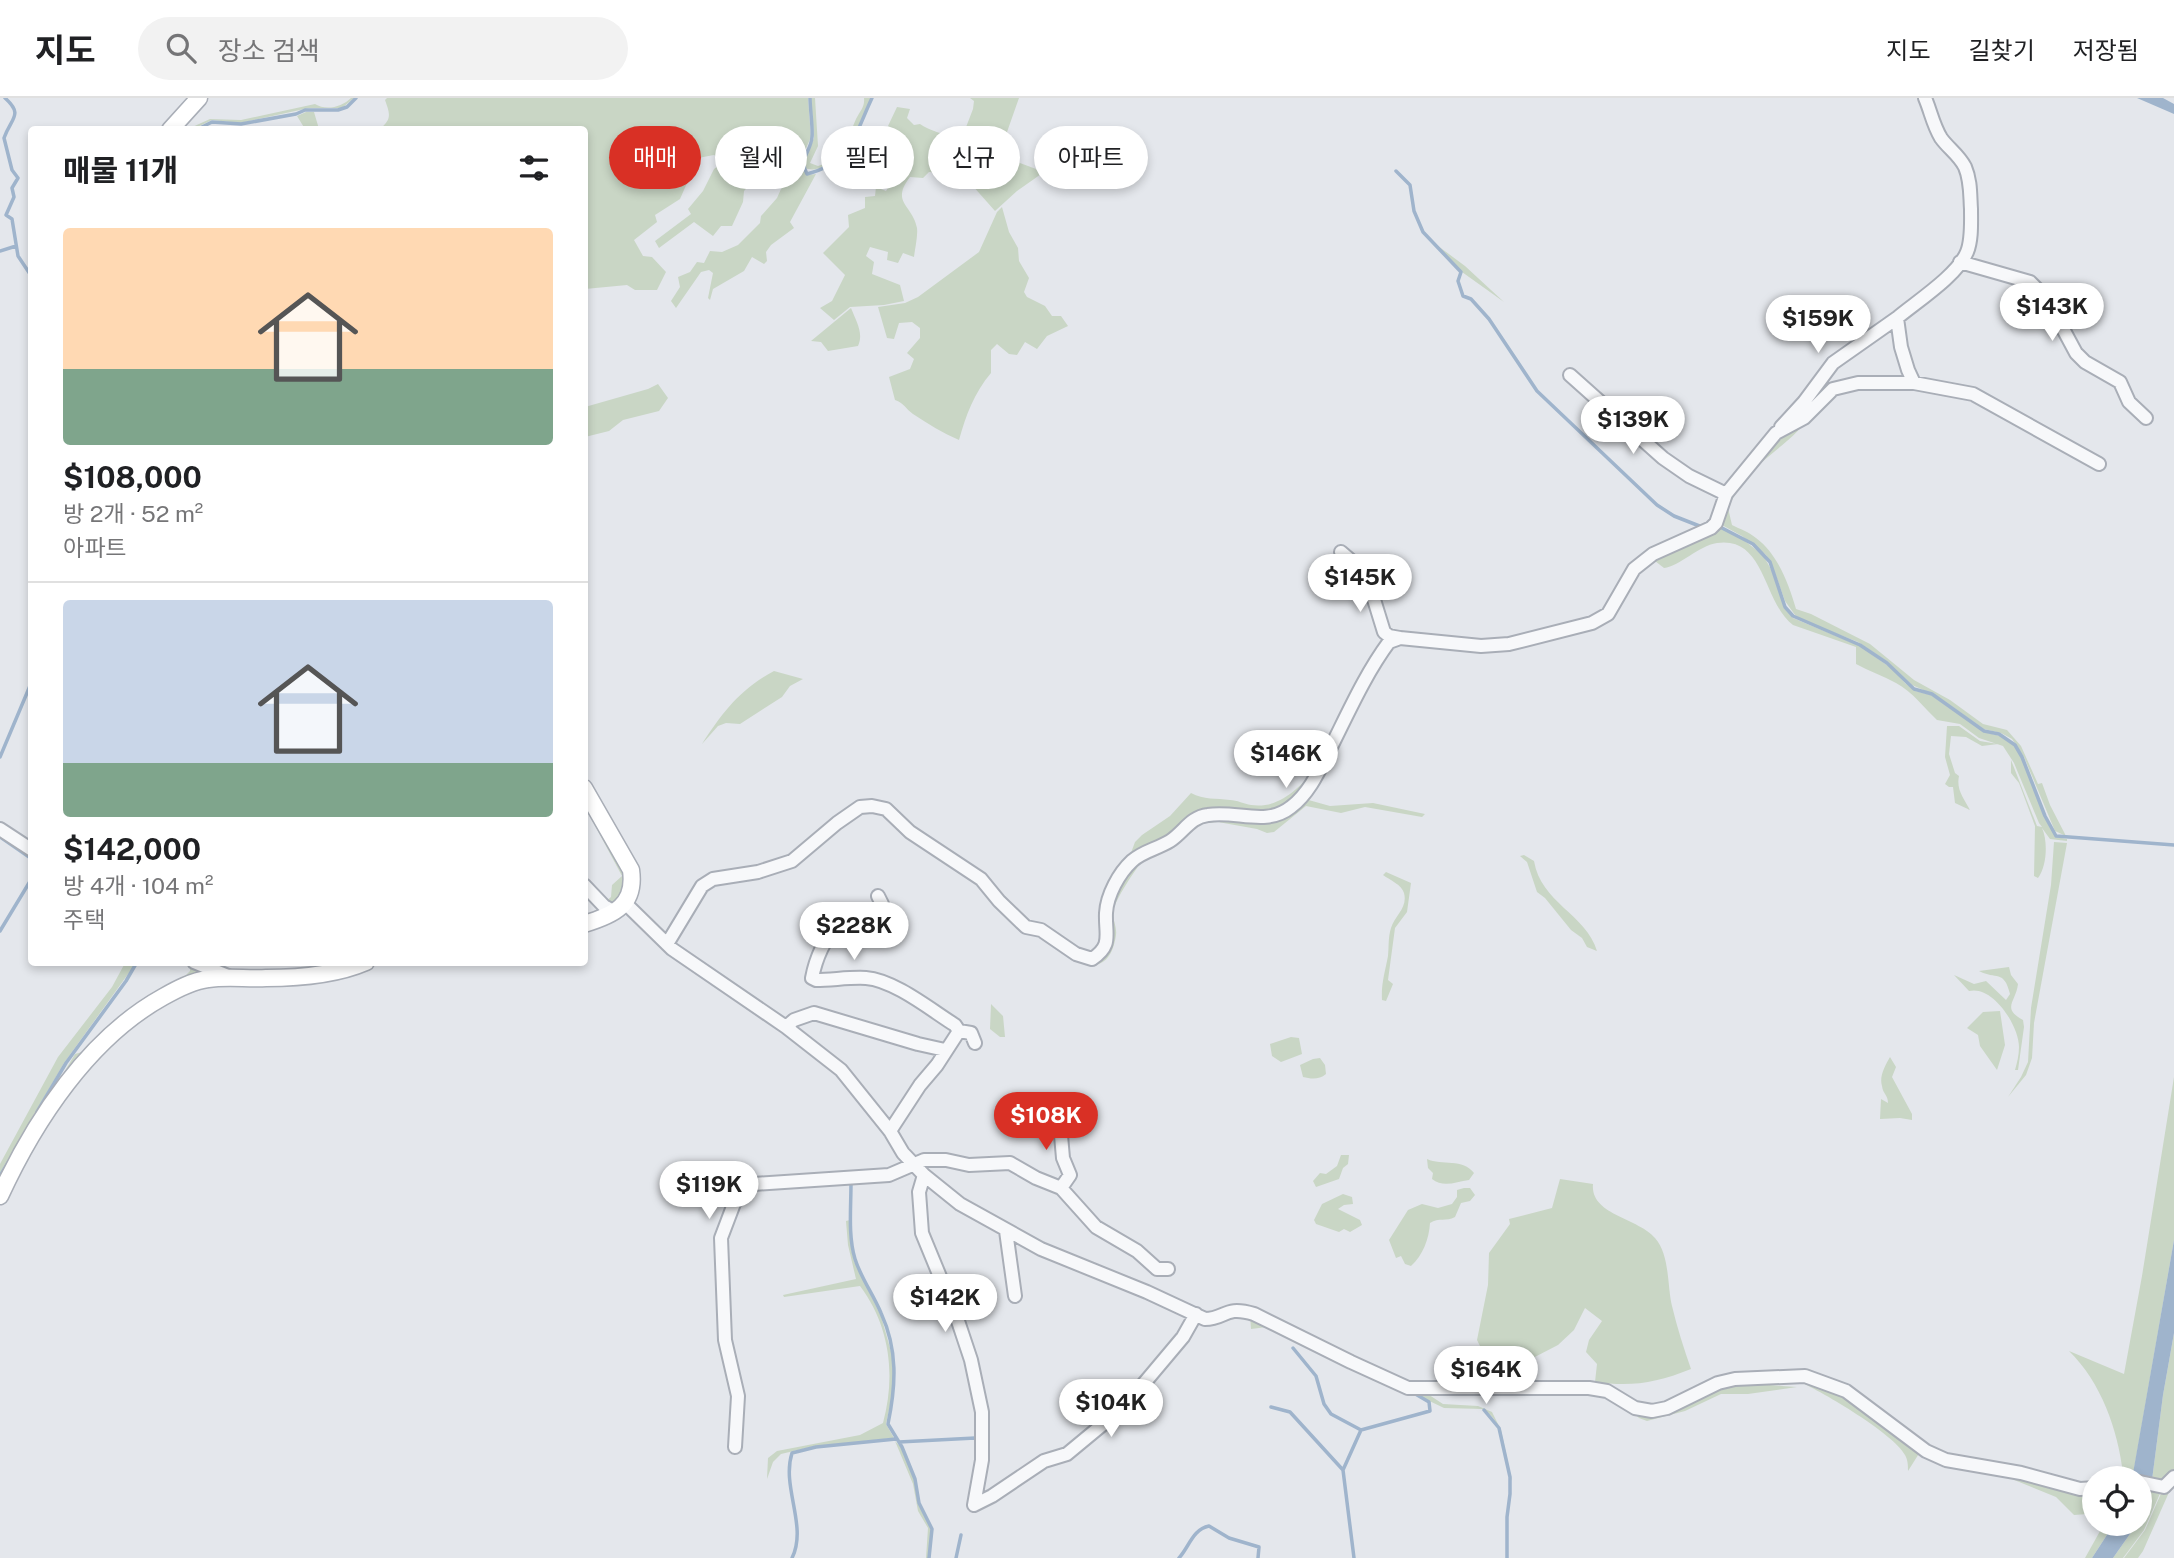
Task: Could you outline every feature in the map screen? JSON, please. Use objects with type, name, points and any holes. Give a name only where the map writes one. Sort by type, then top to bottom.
[{"type":"street","points":[[174,126],[198,98]]},
{"type":"street","points":[[1341,552],[1368,580],[1384,632],[1389,636],[1491,646],[1592,623],[1608,614],[1634,569],[1653,554],[1711,528],[1716,523],[1726,494],[1804,402],[1833,363],[1940,285],[1967,253],[1970,234],[1970,182],[1962,161],[1944,142],[1934,126],[1925,98]]},
{"type":"street","points":[[1961,262],[2030,282],[2047,299],[2076,353],[2085,362],[2120,382],[2129,402],[2147,418]]},
{"type":"street","points":[[1897,318],[1905,359],[1914,383]]},
{"type":"street","points":[[1570,375],[1663,458],[1726,494]]},
{"type":"street","points":[[1776,433],[1804,418],[1833,389],[1858,383],[1914,383],[1973,394],[2099,464]]},
{"type":"street","points":[[667,944],[702,886],[713,879],[758,872],[792,861],[860,807],[872,806],[886,809],[910,832],[981,879],[1026,927],[1041,930],[1076,954],[1092,959],[1104,950],[1107,942],[1106,910],[1116,883],[1130,863],[1143,853],[1170,842],[1199,817],[1210,814],[1264,818],[1290,809],[1300,799],[1320,769],[1382,652],[1389,642],[1400,638]]},
{"type":"street","points":[[588,795],[631,870],[633,885],[620,907],[588,922]]},
{"type":"street","points":[[0,829],[28,847]]},
{"type":"street","points":[[588,889],[604,906],[620,907],[841,1070],[890,1130],[902,1153],[960,1204],[1041,1249],[1209,1320],[1230,1310],[1254,1314],[1408,1388],[1588,1388],[1607,1391],[1635,1408],[1652,1411],[1667,1408],[1718,1383],[1735,1379],[1805,1376],[1846,1391],[1926,1451],[1946,1460],[2021,1473],[2082,1489]]},
{"type":"street","points":[[878,896],[882,904],[879,915],[873,919],[842,923],[817,956],[812,978],[816,981],[875,979],[918,1001],[955,1025],[959,1031]]},
{"type":"street","points":[[204,966],[232,977]]},
{"type":"street","points":[[0,1195],[55,1099],[71,1077],[96,1049],[133,1017],[173,991],[205,979],[305,975],[334,972],[353,966]]},
{"type":"street","points":[[786,1027],[794,1020],[814,1013],[945,1050]]},
{"type":"street","points":[[890,1130],[959,1031],[971,1033],[975,1043]]},
{"type":"street","points":[[1060,1124],[1063,1158],[1070,1175],[1060,1188]]},
{"type":"street","points":[[735,1447],[738,1396],[725,1340],[721,1238],[735,1201],[744,1189],[754,1184],[890,1175],[913,1163],[934,1159],[970,1165],[1010,1163],[1060,1188],[1096,1227],[1137,1251],[1157,1269],[1168,1269]]},
{"type":"street","points":[[924,1175],[919,1192],[922,1233],[957,1318],[971,1360],[982,1412],[982,1460],[974,1505],[1044,1461],[1068,1454],[1125,1406],[1183,1336],[1196,1314]]},
{"type":"street","points":[[1006,1231],[1015,1296]]},
{"type":"street","points":[[2152,1484],[2164,1487],[2174,1477]]},
{"type":"green space","points":[[354,98],[342,108],[309,108],[240,123],[212,120],[195,126],[210,119],[241,120],[315,104],[334,107]]},
{"type":"green space","points":[[387,98],[808,98],[811,137],[807,146],[807,126],[715,126],[715,156],[701,157],[701,126],[609,126],[609,189],[684,189],[680,199],[655,215],[657,222],[634,240],[643,256],[652,257],[666,272],[657,290],[635,290],[627,285],[588,289],[588,126],[383,126],[389,113],[385,100]]},
{"type":"green space","points":[[811,98],[815,98],[818,146],[810,163],[821,167],[807,168],[807,154],[814,138]]},
{"type":"green space","points":[[864,98],[871,98],[858,126],[854,126]]},
{"type":"green space","points":[[970,98],[1019,98],[1009,126],[966,126],[974,101]]},
{"type":"green space","points":[[897,107],[910,109],[907,118],[914,125],[920,124],[927,128],[928,173],[923,178],[914,177],[914,126],[888,126]]},
{"type":"green space","points":[[314,112],[318,126],[303,126],[297,116]]},
{"type":"green space","points":[[1020,163],[1034,168],[1034,179],[1020,189]]},
{"type":"green space","points":[[714,169],[715,189],[746,189],[732,226],[721,226],[713,236],[694,222],[659,248],[655,241],[691,214],[688,209],[703,191]]},
{"type":"green space","points":[[807,174],[816,174],[790,222],[794,228],[771,245],[766,252],[767,261],[764,264],[752,257],[744,271],[713,289],[710,300],[708,298],[713,273],[709,270],[701,272],[676,308],[671,301],[680,287],[678,277],[690,272],[697,262],[704,263],[710,251],[722,252],[738,245],[760,223],[761,216],[777,198],[781,189],[807,189]]},
{"type":"green space","points":[[876,189],[903,189],[904,204],[917,228],[914,257],[903,253],[898,263],[887,260],[888,252],[870,247],[866,256],[874,262],[872,274],[900,285],[904,301],[850,307],[834,320],[820,308],[832,301],[845,275],[823,253],[849,227],[848,215],[865,208],[865,197],[875,196]]},
{"type":"green space","points":[[976,189],[1020,189],[1017,191],[995,211]]},
{"type":"green space","points":[[1002,207],[1009,232],[1018,248],[1019,261],[1029,278],[1024,292],[1027,297],[1045,306],[1052,316],[1061,316],[1068,326],[1047,336],[1037,349],[1025,342],[1017,355],[1009,354],[997,344],[991,350],[991,373],[971,405],[959,440],[924,421],[895,400],[889,377],[910,369],[914,359],[907,353],[920,338],[920,328],[912,322],[899,323],[894,339],[887,338],[878,307],[905,303],[918,297],[979,252],[997,212]]},
{"type":"green space","points":[[1434,243],[1465,266],[1504,302],[1462,272]]},
{"type":"green space","points":[[851,308],[860,332],[858,346],[828,351],[821,342],[811,341]]},
{"type":"green space","points":[[658,384],[668,398],[659,411],[623,420],[609,431],[588,436],[588,406]]},
{"type":"green space","points":[[1806,421],[1742,484],[1728,508],[1732,525],[1753,536],[1771,552],[1786,580],[1796,609],[1870,644],[1914,680],[1950,700],[1983,724],[2007,730],[2021,746],[2038,784],[2042,783],[2066,836],[2055,831],[2024,757],[2012,739],[1984,729],[1937,696],[1912,685],[1888,662],[1858,642],[1795,615],[1785,601],[1766,555],[1742,536],[1720,524],[1724,503],[1784,433]]},
{"type":"green space","points":[[1718,525],[1763,555],[1772,571],[1784,608],[1793,618],[1860,646],[1894,670],[1915,691],[1931,695],[1984,732],[2000,736],[2015,746],[2022,757],[2045,818],[2056,837],[2067,839],[2050,839],[2042,828],[2046,853],[2038,878],[2034,876],[2035,826],[2019,783],[2011,773],[2011,760],[2037,826],[2042,827],[2014,763],[2003,746],[1979,738],[1960,724],[1937,720],[1902,687],[1856,664],[1856,647],[1793,625],[1775,602],[1755,560],[1745,550],[1733,544],[1717,543],[1664,568],[1655,561],[1647,562]]},
{"type":"green space","points":[[774,671],[803,679],[790,686],[782,697],[740,724],[726,723],[718,726],[702,744],[733,703],[751,686]]},
{"type":"green space","points":[[1947,726],[1959,726],[1980,741],[1998,744],[1982,746],[1966,737],[1951,736],[1949,754],[1955,773],[1959,776],[1960,790],[1970,810],[1955,803],[1953,787],[1945,784],[1950,775],[1945,757]]},
{"type":"green space","points":[[1317,768],[1301,795],[1270,814],[1218,811],[1128,861],[1135,842],[1170,816],[1191,793],[1205,798],[1233,800],[1251,805],[1271,804],[1288,795]]},
{"type":"green space","points":[[1305,799],[1330,806],[1373,803],[1425,814],[1422,817],[1365,807],[1341,813],[1306,806],[1274,832],[1267,833],[1218,822],[1195,824],[1219,820],[1262,823]]},
{"type":"green space","points":[[588,802],[623,865],[625,889],[615,905],[604,903],[611,897],[612,885],[622,876],[588,813]]},
{"type":"green space","points":[[2054,842],[2067,843],[2034,1023],[2032,1058],[2026,1075],[2008,1097],[2028,1062],[2031,1008],[2051,885]]},
{"type":"green space","points":[[1524,855],[1534,861],[1545,888],[1584,927],[1597,951],[1587,947],[1582,938],[1571,930],[1537,892],[1527,862],[1520,856]]},
{"type":"green space","points":[[1145,857],[1114,907],[1116,935],[1108,957],[1102,963],[1086,964],[1058,948],[1097,960],[1117,889],[1133,866]]},
{"type":"green space","points":[[1386,872],[1411,883],[1407,912],[1395,928],[1388,980],[1393,984],[1386,1001],[1382,1000],[1382,989],[1389,935],[1405,898],[1401,888],[1383,875]]},
{"type":"green space","points":[[123,966],[134,966],[64,1063],[0,1173],[0,1164],[58,1057],[112,987]]},
{"type":"green space","points":[[190,966],[193,966],[203,974],[125,1018],[0,1179],[75,1054],[82,1052],[143,1001],[190,971]]},
{"type":"green space","points":[[2009,967],[2018,984],[2011,1008],[2016,1016],[2023,1020],[2024,1027],[2018,1070],[2015,1070],[2019,1053],[2018,1038],[2010,1018],[1987,994],[1969,991],[1954,975],[1974,984],[1986,981],[2006,1000],[2010,994],[2005,981],[1999,976],[1979,971]]},
{"type":"green space","points":[[991,1004],[1003,1016],[1005,1037],[1000,1037],[990,1029]]},
{"type":"green space","points":[[2000,1011],[2005,1045],[1997,1070],[1980,1046],[1978,1035],[1967,1028],[1983,1012]]},
{"type":"green space","points":[[1291,1037],[1299,1038],[1302,1054],[1281,1062],[1272,1056],[1270,1044]]},
{"type":"green space","points":[[1890,1057],[1896,1067],[1892,1077],[1912,1114],[1912,1120],[1880,1119],[1881,1099],[1888,1103],[1881,1079]]},
{"type":"green space","points":[[1320,1058],[1325,1065],[1326,1074],[1315,1078],[1303,1077],[1300,1065]]},
{"type":"green space","points":[[2174,1077],[2174,1240],[2135,1466],[2122,1466],[2112,1424],[2099,1392],[2069,1351],[2124,1374]]},
{"type":"green space","points":[[1341,1155],[1349,1155],[1348,1164],[1343,1168],[1339,1179],[1316,1187],[1313,1181],[1320,1173],[1326,1174],[1337,1166]]},
{"type":"green space","points":[[1427,1159],[1464,1165],[1474,1173],[1469,1180],[1450,1184],[1436,1182],[1432,1179],[1433,1173],[1428,1168]]},
{"type":"green space","points":[[1560,1179],[1593,1184],[1599,1203],[1648,1231],[1660,1245],[1666,1261],[1674,1314],[1691,1369],[1644,1383],[1595,1382],[1597,1364],[1586,1352],[1589,1340],[1602,1321],[1585,1308],[1574,1330],[1558,1345],[1527,1361],[1505,1367],[1492,1361],[1483,1352],[1477,1340],[1488,1285],[1489,1253],[1510,1224],[1509,1219],[1552,1208]]},
{"type":"green space","points":[[1470,1188],[1475,1195],[1470,1201],[1461,1203],[1455,1217],[1430,1223],[1425,1246],[1411,1266],[1405,1264],[1401,1256],[1396,1258],[1389,1240],[1408,1210],[1422,1204],[1438,1208],[1452,1204],[1457,1197],[1457,1190]]},
{"type":"green space","points":[[1343,1194],[1352,1197],[1353,1204],[1338,1209],[1360,1220],[1362,1225],[1350,1232],[1344,1229],[1339,1232],[1316,1224],[1314,1220],[1322,1204]]},
{"type":"green space","points":[[850,1220],[854,1261],[881,1316],[894,1362],[892,1397],[886,1424],[894,1438],[815,1446],[781,1454],[773,1462],[767,1479],[768,1458],[777,1451],[860,1435],[883,1423],[889,1387],[888,1352],[878,1318],[860,1286],[784,1297],[783,1295],[856,1279],[848,1245],[846,1221]]},
{"type":"green space","points":[[1250,1314],[1420,1389],[1443,1404],[1478,1406],[1492,1412],[1501,1430],[1512,1481],[1497,1423],[1483,1409],[1444,1408],[1267,1327],[1251,1329]]},
{"type":"green space","points":[[2174,1333],[2174,1474],[2162,1483],[2152,1480]]},
{"type":"green space","points":[[1806,1380],[1843,1394],[1920,1452],[1908,1471],[1905,1455],[1887,1436],[1840,1404],[1800,1382]]},
{"type":"green space","points":[[1755,1384],[1797,1387],[1748,1394],[1721,1394],[1685,1411],[1647,1421],[1639,1418],[1630,1409],[1641,1414],[1718,1388]]},
{"type":"green space","points":[[895,1441],[902,1448],[915,1481],[918,1504],[931,1529],[928,1558],[928,1528],[918,1511],[913,1484]]},
{"type":"green space","points":[[1997,1473],[2082,1489],[2082,1514],[2074,1515],[2056,1497]]},
{"type":"green space","points":[[2174,1481],[2152,1531],[2152,1514],[2163,1489]]},
{"type":"green space","points":[[2152,1487],[2162,1489],[2152,1512]]},
{"type":"green space","points":[[2097,1536],[2106,1536],[2092,1558],[2085,1558]]},
{"type":"green space","points":[[2129,1536],[2140,1536],[2123,1558],[2113,1558]]},
{"type":"green space","points":[[2140,1536],[2150,1536],[2138,1558],[2124,1558]]},
{"type":"water","points":[[2137,98],[2163,98],[2174,104],[2174,114]]},
{"type":"water","points":[[2174,1240],[2174,1333],[2152,1480],[2152,1466],[2134,1466]]},
{"type":"water","points":[[2106,1536],[2129,1536],[2113,1558],[2092,1558]]},
{"type":"waterway","points":[[5,98],[15,113],[4,138],[12,170],[18,178],[12,188],[14,197],[6,215],[12,219],[18,256],[28,271]]},
{"type":"waterway","points":[[204,126],[212,122],[241,124],[305,110],[338,110],[347,107],[356,98]]},
{"type":"waterway","points":[[810,98],[812,134],[804,159],[807,174],[822,169],[842,155],[856,135],[872,98]]},
{"type":"waterway","points":[[1396,171],[1410,185],[1414,211],[1423,232],[1461,272],[1458,281],[1463,296],[1471,299],[1489,319],[1537,391],[1657,505],[1674,516],[1702,527]]},
{"type":"waterway","points":[[0,251],[16,246]]},
{"type":"waterway","points":[[1722,528],[1753,544],[1770,562],[1785,607],[1793,616],[1860,645],[1887,663],[1914,689],[1932,694],[1984,731],[1999,734],[2015,745],[2056,836],[2174,845]]},
{"type":"waterway","points":[[0,757],[28,690]]},
{"type":"waterway","points":[[0,837],[28,856]]},
{"type":"waterway","points":[[0,931],[28,885]]},
{"type":"waterway","points":[[37,1112],[66,1063],[135,966]]},
{"type":"waterway","points":[[0,1176],[9,1161]]},
{"type":"waterway","points":[[851,1183],[850,1222],[855,1259],[887,1327],[893,1354],[894,1381],[888,1424],[902,1447],[915,1479],[919,1503],[932,1529],[929,1558]]},
{"type":"waterway","points":[[1293,1348],[1316,1376],[1324,1404],[1331,1414],[1361,1430]]},
{"type":"waterway","points":[[1354,1558],[1343,1470],[1361,1430],[1430,1411],[1429,1402],[1412,1392]]},
{"type":"waterway","points":[[1271,1407],[1290,1412],[1343,1470]]},
{"type":"waterway","points":[[1484,1410],[1499,1428],[1510,1477],[1507,1558]]},
{"type":"waterway","points":[[899,1442],[975,1438],[978,1441]]},
{"type":"waterway","points":[[792,1558],[797,1533],[789,1466],[792,1453],[816,1447],[896,1439]]},
{"type":"waterway","points":[[1179,1558],[1195,1535],[1209,1526],[1229,1538],[1259,1547],[1258,1558]]},
{"type":"waterway","points":[[956,1558],[961,1535]]}]
